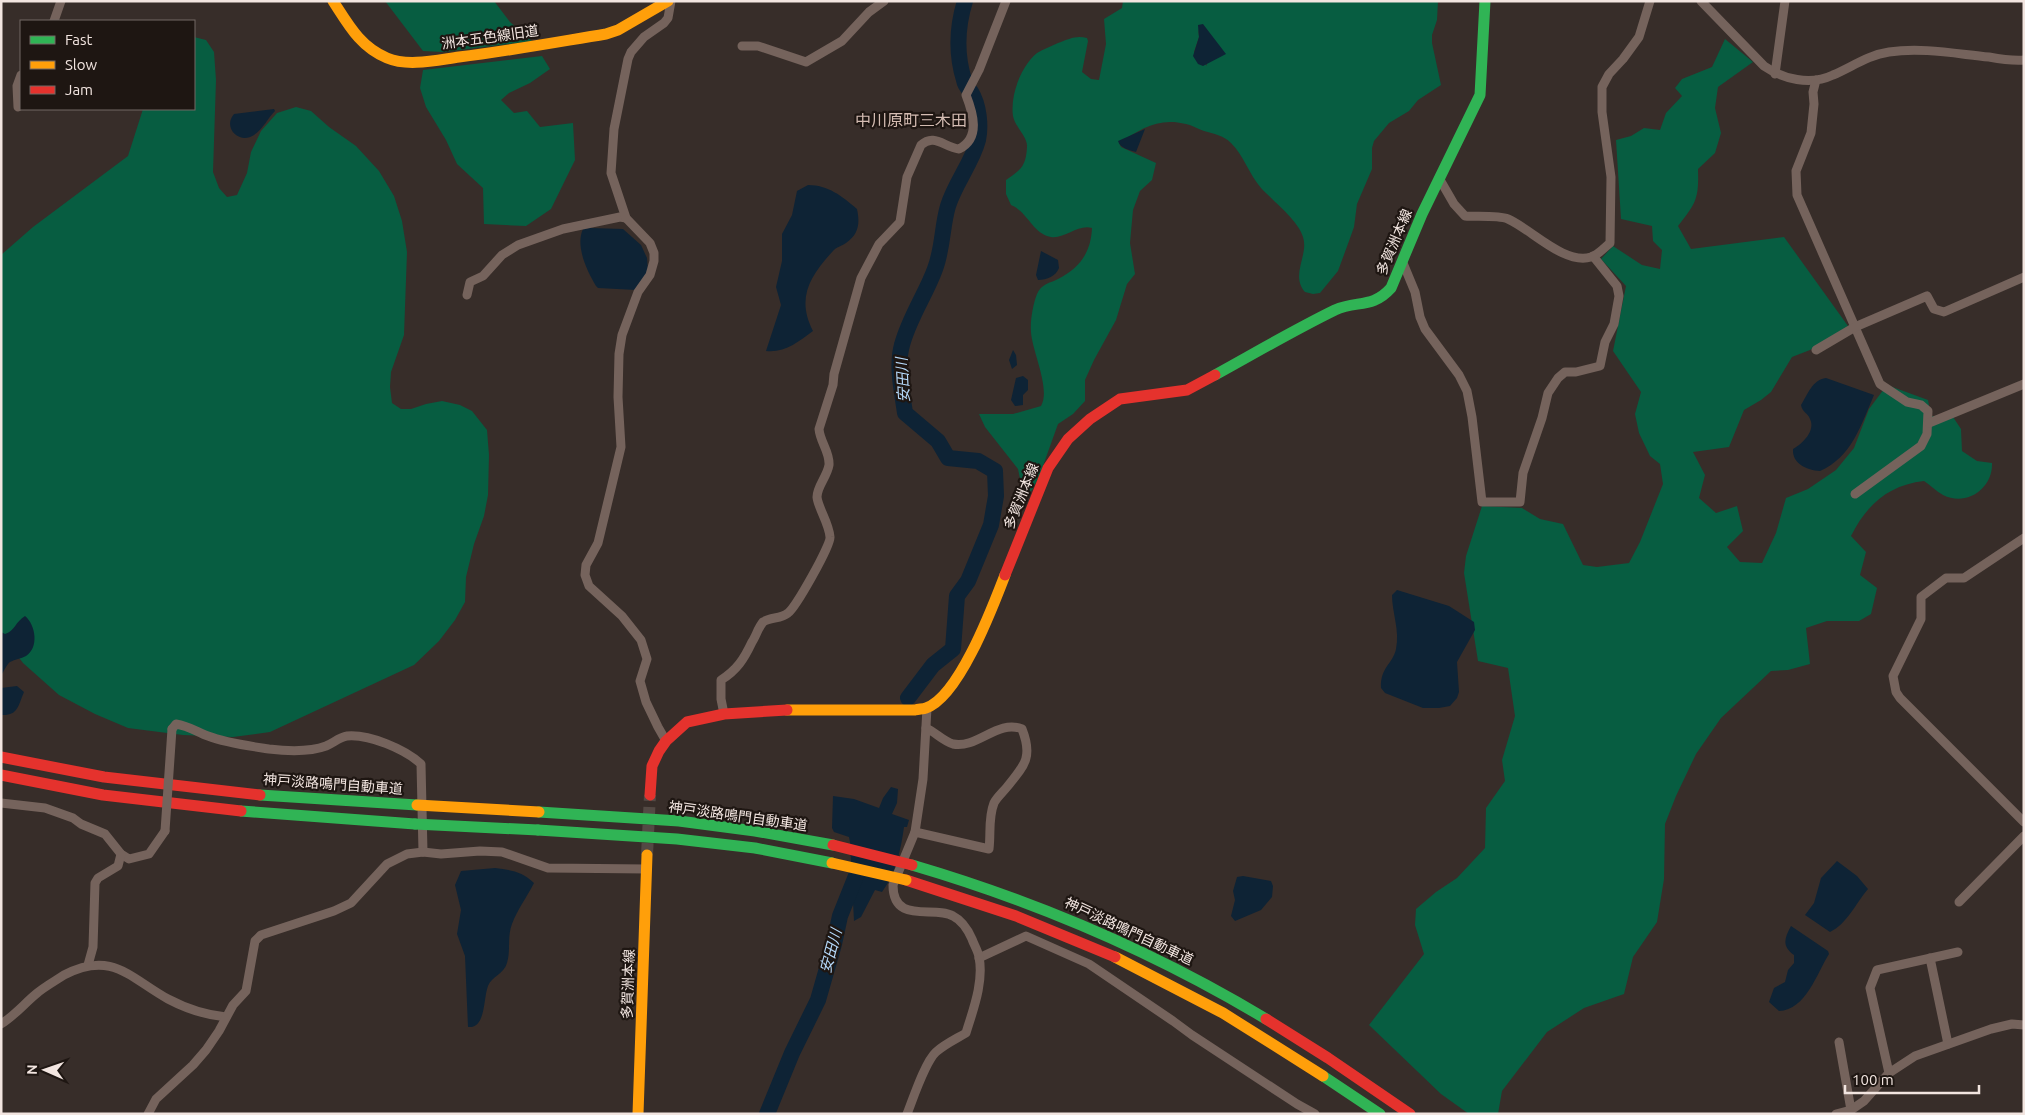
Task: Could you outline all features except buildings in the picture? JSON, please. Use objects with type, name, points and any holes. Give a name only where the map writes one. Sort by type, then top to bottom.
[{"type":"main road","name":"洲本五色線旧道","points":[[333,1],[354,34],[369,49],[388,59],[413,62],[498,52],[606,34],[618,30],[669,1]]},
{"type":"main road","name":"多賀洲本線","points":[[927,708],[938,701],[951,686],[980,639],[1048,468],[1068,439],[1090,419],[1120,399],[1187,390],[1241,359],[1337,309],[1372,302],[1383,297],[1391,288],[1404,263],[1422,214],[1480,95],[1485,1]]},
{"type":"main road","points":[[650,795],[652,766],[666,741],[687,722],[724,714],[814,709],[915,710],[927,708]]},
{"type":"main road","name":"神戸淡路鳴門自動車道","points":[[1,757],[107,779],[267,795],[679,821],[754,831],[833,845],[912,865],[992,889],[1066,916],[1129,944],[1250,1009],[1305,1042],[1410,1114]]},
{"type":"main road","name":"神戸淡路鳴門自動車道","points":[[1,774],[38,784],[106,796],[224,809],[415,824],[677,839],[755,848],[906,880],[1001,911],[1122,959],[1243,1023],[1306,1063],[1380,1114]]},
{"type":"main road","name":"多賀洲本線","points":[[638,1114],[647,855]]},
{"type":"street","points":[[54,20],[61,1]]},
{"type":"street","points":[[666,741],[646,702],[640,682],[646,659],[641,640],[622,616],[589,586],[585,575],[586,565],[598,543],[621,447],[619,354],[622,335],[638,292],[650,275],[654,261],[654,253],[650,243],[626,218],[613,182],[610,167],[614,129],[625,68],[631,52],[668,18],[669,1]]},
{"type":"street","points":[[742,46],[758,46],[806,62],[842,41],[869,12],[884,1]]},
{"type":"street","points":[[724,714],[721,699],[721,680],[736,670],[747,654],[759,628],[765,621],[787,614],[800,600],[830,539],[826,518],[818,503],[818,490],[829,465],[827,453],[820,436],[820,429],[861,278],[879,244],[900,222],[908,177],[921,145],[925,141],[934,140],[958,149],[969,141],[974,131],[974,120],[966,95],[979,70],[1006,1]]},
{"type":"street","points":[[1439,178],[1454,204],[1465,216],[1507,219],[1544,242],[1574,257],[1593,256],[1610,243],[1611,177],[1602,112],[1602,87],[1609,74],[1639,37],[1650,1]]},
{"type":"street","points":[[1701,1],[1764,66],[1775,74],[1794,80],[1816,80],[1832,76],[1860,61],[1879,54],[1896,51],[1930,51],[2024,60]]},
{"type":"street","points":[[1775,74],[1785,1]]},
{"type":"street","points":[[18,106],[16,86],[20,78]]},
{"type":"street","points":[[1816,80],[1813,92],[1814,104],[1811,133],[1796,171],[1797,195],[1880,384],[1907,402],[1921,405],[1928,411],[1929,424],[1927,434],[1921,446],[1855,494]]},
{"type":"street","points":[[467,295],[470,282],[483,276],[502,255],[518,245],[563,229],[620,217],[626,218]]},
{"type":"street","points":[[1404,263],[1415,292],[1420,317],[1425,329],[1459,374],[1467,392],[1472,417],[1482,502],[1520,502],[1523,473],[1548,393],[1558,378],[1566,372],[1576,372],[1600,366],[1605,342],[1614,324],[1619,296],[1617,286],[1593,256]]},
{"type":"street","points":[[1816,350],[1855,327],[1927,296],[1934,309],[1944,312],[2024,277]]},
{"type":"street","points":[[1929,424],[2024,384]]},
{"type":"street","points":[[2024,538],[1964,578],[1946,578],[1921,597],[1921,619],[1893,676],[1896,692],[1900,698],[2024,822]]},
{"type":"street","points":[[907,1114],[917,1087],[934,1054],[949,1042],[966,1033],[979,987],[979,958],[968,928],[952,915],[914,911],[905,908],[897,902],[893,893],[893,885],[915,832],[923,779],[927,708]]},
{"type":"street","points":[[1,803],[45,808],[73,818],[81,824],[105,834],[121,854],[129,859],[150,854],[165,831],[172,729],[176,724],[190,726],[211,737],[270,749],[309,750],[326,746],[345,736],[362,737],[391,746],[412,756],[420,764],[423,852]]},
{"type":"street","points":[[915,832],[989,849],[988,824],[994,802],[1012,781],[1028,756],[1027,743],[1022,729],[1015,726],[1006,727],[964,744],[953,744],[926,728]]},
{"type":"street","points":[[1959,902],[2024,836]]},
{"type":"street","points":[[148,1114],[156,1099],[194,1065],[206,1050],[233,1005],[246,991],[255,941],[261,935],[334,911],[351,903],[387,864],[407,854],[423,852],[441,854],[480,851],[502,852],[548,868],[647,869]]},
{"type":"street","points":[[88,965],[93,947],[95,883],[98,878],[118,866],[121,854]]},
{"type":"street","points":[[979,958],[1026,936],[1089,964],[1192,1035],[1315,1114]]},
{"type":"street","points":[[1889,1074],[1870,988],[1877,970],[1958,952]]},
{"type":"street","points":[[1930,958],[1948,1044]]},
{"type":"street","points":[[1,1024],[10,1019],[36,994],[64,976],[88,965],[109,966],[123,971],[138,978],[167,999],[194,1011],[226,1017]]},
{"type":"street","points":[[1836,1114],[1852,1110],[1864,1101],[1889,1074],[1915,1056],[1991,1029],[2012,1024],[2024,1025]]},
{"type":"street","points":[[1839,1042],[1852,1110]]},
{"type":"green space","points":[[385,1],[494,1],[510,22],[532,41],[443,52],[423,51]]},
{"type":"green space","points":[[1123,1],[1438,1],[1437,20],[1432,35],[1432,43],[1441,85],[1418,100],[1409,111],[1389,123],[1374,141],[1372,169],[1357,204],[1354,227],[1338,271],[1320,293],[1305,292],[1301,285],[1299,272],[1304,244],[1303,237],[1296,224],[1261,188],[1236,148],[1228,140],[1188,125],[1167,122],[1142,129],[1119,143],[1121,147],[1156,163],[1152,180],[1140,191],[1133,210],[1130,243],[1135,274],[1127,284],[1116,320],[1085,380],[1085,401],[1073,414],[1058,424],[1039,477],[1032,490],[1024,498],[1018,469],[985,427],[979,414],[1013,414],[1041,406],[1044,390],[1031,332],[1034,303],[1041,288],[1066,275],[1083,258],[1087,252],[1092,228],[1082,228],[1061,236],[1051,237],[1034,227],[1022,212],[1011,205],[1006,194],[1006,180],[1022,167],[1027,147],[1026,139],[1013,116],[1013,99],[1022,73],[1031,59],[1042,50],[1072,38],[1087,38],[1082,72],[1091,79],[1099,80],[1106,44],[1104,19],[1122,8]],"holes":[[[1198,28],[1207,66],[1194,52],[1199,37]]]},
{"type":"green space","points":[[195,37],[206,40],[214,52],[216,80],[213,172],[219,188],[227,197],[237,195],[247,173],[251,152],[261,131],[277,113],[296,107],[311,111],[329,127],[356,146],[379,171],[394,196],[402,221],[407,252],[404,335],[391,372],[392,403],[401,409],[411,409],[442,401],[460,405],[472,411],[487,430],[489,455],[488,495],[484,516],[474,544],[466,577],[465,602],[455,620],[439,641],[414,665],[270,732],[233,737],[183,735],[128,728],[95,714],[59,695],[23,663],[1,634],[1,255],[33,227],[128,156],[143,110],[195,110]]},
{"type":"green space","points":[[1725,39],[1753,62],[1718,87],[1715,108],[1721,133],[1715,153],[1698,169],[1698,187],[1693,206],[1678,226],[1691,249],[1784,237],[1848,326],[1810,350],[1792,357],[1771,392],[1744,410],[1729,447],[1693,452],[1705,475],[1699,498],[1716,513],[1737,506],[1743,531],[1727,547],[1740,562],[1762,563],[1776,533],[1786,498],[1808,489],[1836,470],[1854,448],[1869,409],[1887,385],[1928,400],[1931,416],[1953,417],[1961,429],[1962,451],[1977,461],[1992,463],[1991,472],[1983,487],[1969,497],[1961,499],[1943,495],[1924,481],[1911,483],[1880,498],[1864,514],[1851,536],[1866,552],[1860,575],[1877,588],[1871,614],[1859,621],[1827,621],[1806,628],[1810,664],[1788,670],[1771,671],[1721,718],[1696,754],[1665,824],[1664,879],[1657,922],[1633,957],[1624,994],[1584,1008],[1547,1032],[1502,1091],[1498,1114],[1469,1114],[1441,1094],[1369,1025],[1424,954],[1415,925],[1416,909],[1457,878],[1485,848],[1486,808],[1505,781],[1502,760],[1515,716],[1508,668],[1478,661],[1464,573],[1466,556],[1482,506],[1522,508],[1540,519],[1563,524],[1583,565],[1597,567],[1629,563],[1640,542],[1663,484],[1660,464],[1650,456],[1639,433],[1635,414],[1641,392],[1613,351],[1626,286],[1601,259],[1613,246],[1642,265],[1660,269],[1662,250],[1653,241],[1652,226],[1621,219],[1616,140],[1631,136],[1644,128],[1660,130],[1666,113],[1682,96],[1675,88],[1682,79],[1712,67]]},
{"type":"green space","points":[[542,56],[550,69],[530,83],[509,93],[501,100],[514,113],[527,111],[540,127],[573,123],[575,160],[551,209],[526,226],[484,224],[483,188],[457,164],[446,140],[426,107],[420,88],[423,70]]},
{"type":"water","points":[[1203,24],[1226,54],[1203,66],[1198,64],[1193,56],[1199,37],[1198,25]]},
{"type":"water","points":[[274,109],[275,111],[260,130],[249,138],[243,138],[234,134],[231,129],[231,119],[234,114]]},
{"type":"water","points":[[1145,129],[1136,152],[1125,148],[1118,141]]},
{"type":"water","points":[[808,185],[828,189],[857,209],[858,228],[850,240],[834,250],[825,260],[808,288],[806,308],[813,331],[797,343],[779,350],[766,351],[781,305],[776,287],[782,261],[782,234],[792,215],[797,191]]},
{"type":"water","points":[[583,229],[623,229],[641,245],[647,258],[648,271],[636,290],[598,288],[596,286],[583,258],[580,243]]},
{"type":"water","points":[[1041,251],[1058,260],[1059,268],[1051,277],[1038,280],[1036,275]]},
{"type":"water","points":[[1013,350],[1016,355],[1017,365],[1012,369],[1009,360]]},
{"type":"water","points":[[1023,376],[1028,380],[1028,390],[1023,395],[1023,405],[1015,406],[1011,400],[1016,378]]},
{"type":"water","points":[[1826,378],[1874,395],[1860,429],[1848,449],[1831,465],[1820,471],[1801,465],[1795,459],[1793,449],[1807,437],[1811,428],[1810,419],[1801,405],[1814,385],[1821,379]]},
{"type":"water","points":[[1397,590],[1449,606],[1474,622],[1475,630],[1457,662],[1459,692],[1457,698],[1450,706],[1423,708],[1385,693],[1381,688],[1382,675],[1396,649],[1397,635],[1392,595]]},
{"type":"water","points":[[25,616],[34,631],[33,648],[26,656],[10,662],[1,675],[1,632],[8,633]]},
{"type":"water","points":[[17,686],[24,692],[19,706],[11,714],[1,715],[1,688]]},
{"type":"water","points":[[891,787],[898,789],[897,803],[892,814],[909,820],[907,827],[904,827],[897,861],[887,885],[882,892],[875,890],[861,917],[854,921],[850,842],[849,837],[834,832],[832,828],[833,796],[854,799],[879,808]]},
{"type":"water","points":[[1837,861],[1857,876],[1868,889],[1846,919],[1830,932],[1805,915],[1814,903],[1821,878]]},
{"type":"water","points":[[495,868],[511,870],[534,883],[512,924],[508,958],[505,967],[488,986],[483,1012],[478,1023],[468,1027],[465,956],[457,934],[461,910],[455,885],[461,871]]},
{"type":"water","points":[[1243,876],[1271,881],[1273,886],[1272,897],[1261,910],[1235,921],[1231,916],[1235,900],[1233,891],[1237,877]]},
{"type":"water","points":[[1791,926],[1828,951],[1829,954],[1804,998],[1788,1009],[1779,1011],[1769,1002],[1774,988],[1785,982],[1788,970],[1794,963],[1794,955],[1787,949],[1785,942]]},
{"type":"waterway","name":"安田川","points":[[908,698],[933,665],[953,649],[957,596],[968,581],[991,525],[996,496],[995,471],[978,461],[948,458],[938,441],[905,413],[901,387],[900,353],[905,335],[938,261],[948,206],[972,157],[979,134],[978,109],[974,97],[964,82],[961,70],[959,31],[965,1]]},
{"type":"waterway","name":"安田川","points":[[767,1114],[792,1053],[818,1000],[840,916],[860,866]]},
{"type":"tunnel","points":[[647,855],[650,795]]},
{"type":"traffic: fast","points":[[1215,375],[1335,310],[1371,302],[1384,295],[1391,288],[1422,214],[1480,95],[1485,1]]},
{"type":"traffic: fast","points":[[260,795],[417,805]]},
{"type":"traffic: fast","points":[[241,811],[415,824]]},
{"type":"traffic: fast","points":[[539,812],[679,821],[755,831],[833,845]]},
{"type":"traffic: fast","points":[[415,824],[538,830]]},
{"type":"traffic: fast","points":[[538,830],[677,839],[755,848],[832,863]]},
{"type":"traffic: fast","points":[[912,865],[1005,895],[1094,930],[1181,971],[1266,1019]]},
{"type":"traffic: fast","points":[[1323,1076],[1380,1114]]},
{"type":"traffic: slow","points":[[333,1],[356,34],[369,48],[387,58],[404,62],[432,61],[606,34],[618,30],[668,1]]},
{"type":"traffic: slow","points":[[787,710],[915,710],[926,708],[938,700],[951,687],[962,669],[983,628],[1005,575]]},
{"type":"traffic: slow","points":[[417,805],[539,812]]},
{"type":"traffic: slow","points":[[638,1114],[647,855]]},
{"type":"traffic: slow","points":[[832,863],[906,880]]},
{"type":"traffic: slow","points":[[1115,957],[1223,1013],[1323,1076]]},
{"type":"traffic: jam","points":[[1005,575],[1048,468],[1068,439],[1090,419],[1120,399],[1187,390],[1215,375]]},
{"type":"traffic: jam","points":[[650,795],[652,766],[659,751],[666,741],[687,722],[724,714],[787,710]]},
{"type":"traffic: jam","points":[[1,757],[104,777],[260,795]]},
{"type":"traffic: jam","points":[[1,775],[103,795],[241,811]]},
{"type":"traffic: jam","points":[[833,845],[912,865]]},
{"type":"traffic: jam","points":[[906,880],[1016,916],[1115,957]]},
{"type":"traffic: jam","points":[[1266,1019],[1328,1058],[1410,1114]]},
{"type":"district","name":"中川原町三木田","points":[[911,120]]}]
